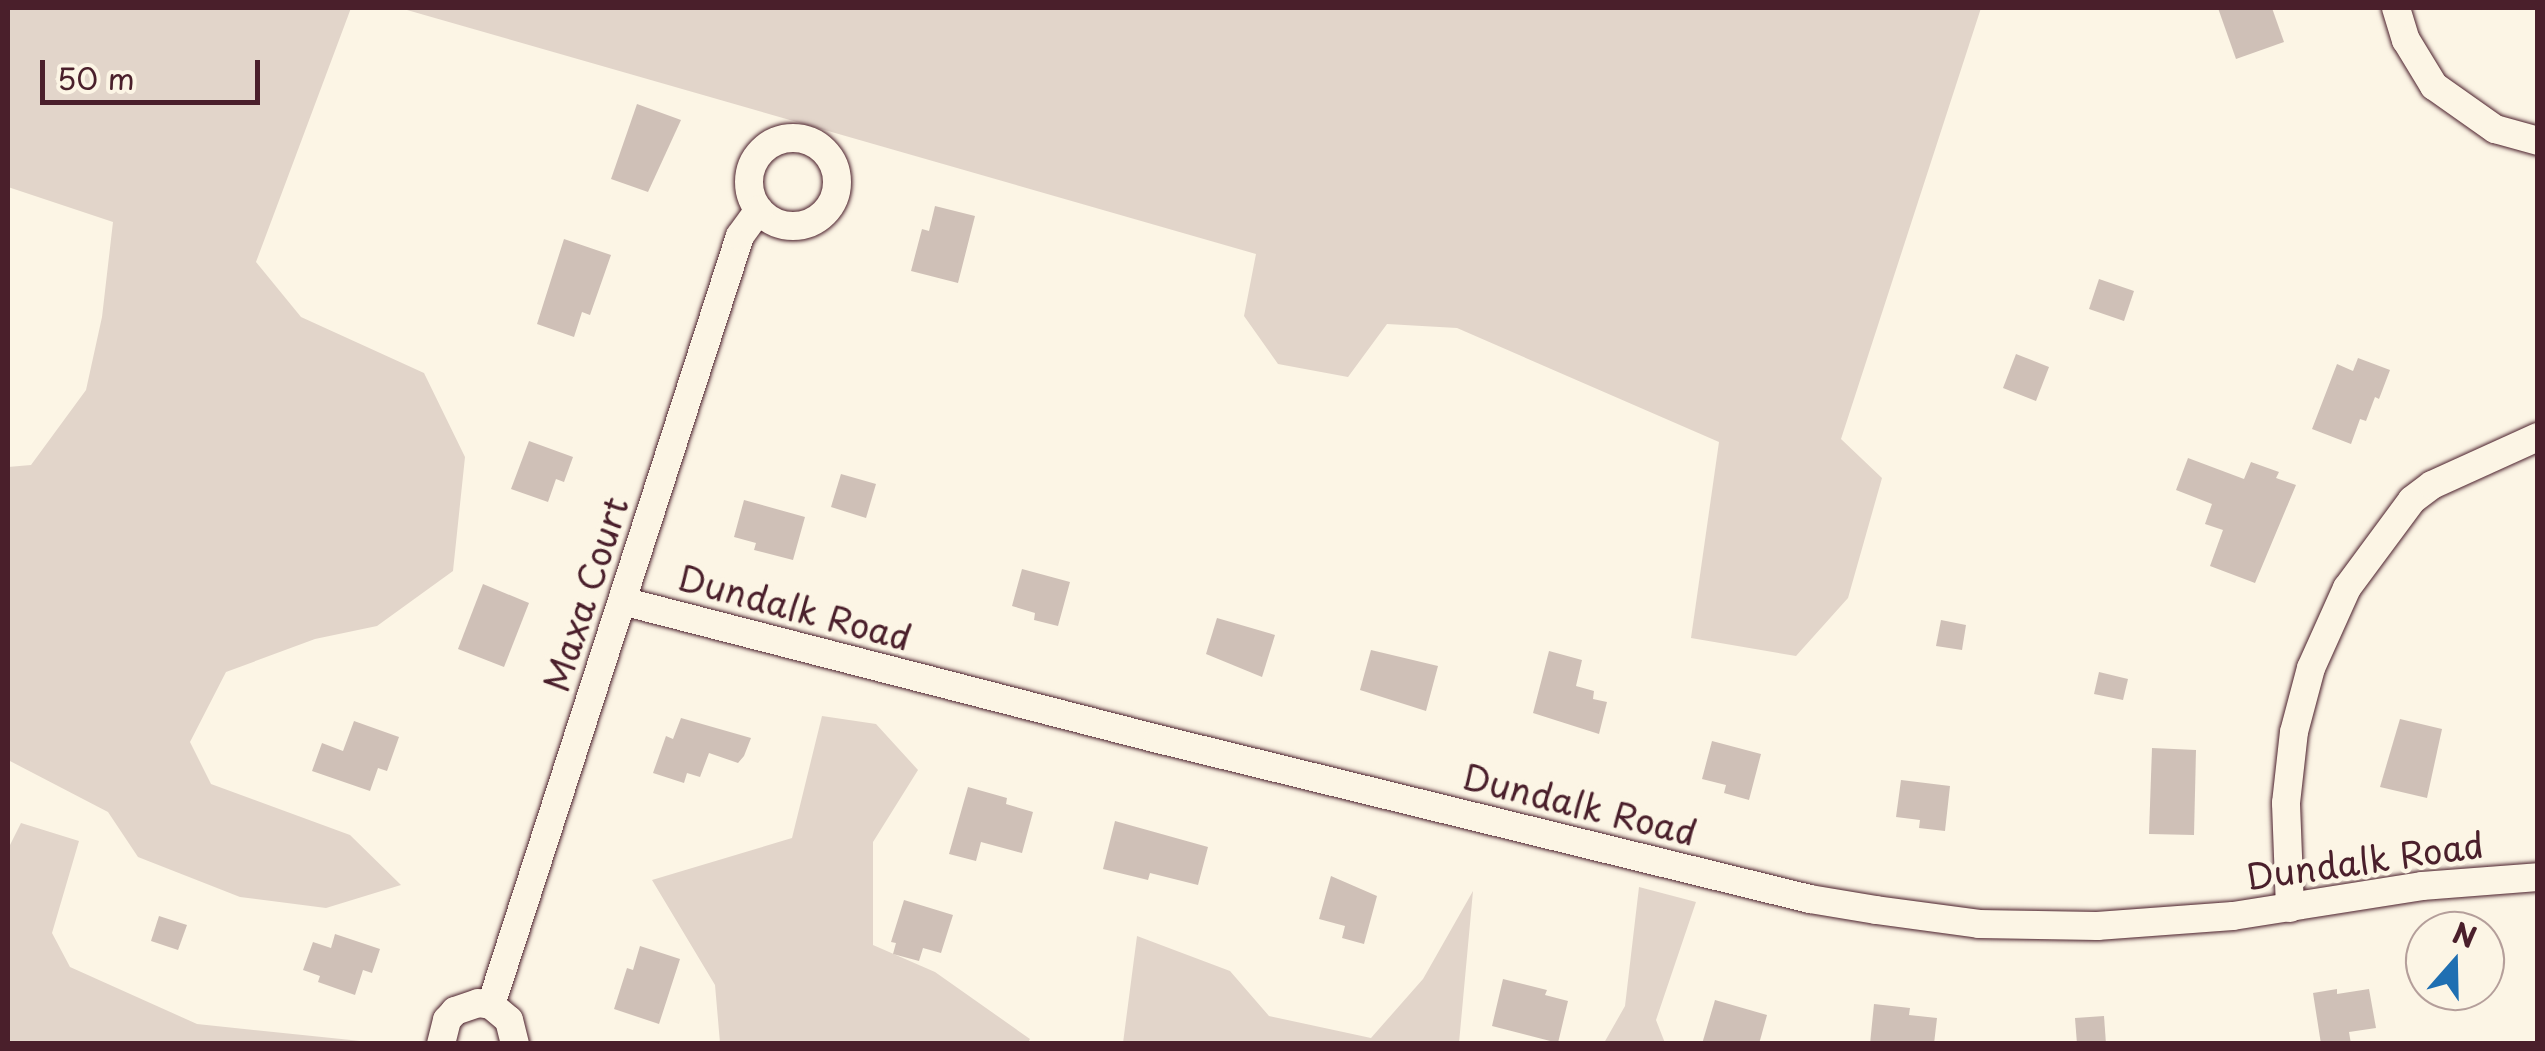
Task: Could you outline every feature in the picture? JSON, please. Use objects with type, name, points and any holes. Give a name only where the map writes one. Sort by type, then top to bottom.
[{"type":"street","points":[[2396,8],[2406,40],[2434,86],[2495,129],[2538,141]]},
{"type":"street","name":"Maxa Court","points":[[491,1005],[740,236],[760,210]]},
{"type":"street","points":[[2290,908],[2286,803],[2294,732],[2311,668],[2341,601],[2366,558],[2412,500],[2432,485],[2538,437]]},
{"type":"street","name":"Dundalk Road","points":[[622,601],[1176,744],[1810,899],[1945,920],[2026,925],[2150,922],[2290,908],[2422,886],[2538,877]]},
{"type":"street","points":[[442,1044],[446,1020],[466,1004],[491,1005],[509,1020],[515,1044]]},
{"type":"shaded area","points":[[8,8],[351,8],[256,262],[301,317],[424,373],[465,457],[453,571],[377,626],[315,639],[226,672],[190,742],[211,784],[350,835],[401,885],[326,908],[240,897],[138,857],[108,812],[8,760],[8,467],[31,465],[86,390],[102,317],[113,222],[8,187]]},
{"type":"shaded area","points":[[400,8],[1981,8],[1841,439],[1882,478],[1848,598],[1796,656],[1691,638],[1719,442],[1457,328],[1387,324],[1348,377],[1278,364],[1244,316],[1256,254]]},
{"type":"shaded area","points":[[822,716],[876,724],[918,770],[873,842],[873,945],[935,972],[1030,1039],[1027,1044],[720,1043],[715,985],[652,880],[792,838]]},
{"type":"shaded area","points":[[21,823],[79,841],[52,933],[70,967],[197,1024],[380,1043],[8,1043],[8,849]]},
{"type":"shaded area","points":[[1639,887],[1696,902],[1656,1020],[1665,1043],[1604,1043],[1625,1006]]},
{"type":"shaded area","points":[[1473,891],[1459,1043],[1123,1043],[1137,936],[1230,971],[1269,1016],[1371,1038],[1423,979]]},
{"type":"building","points":[[2218,8],[2272,8],[2284,42],[2236,59]]},
{"type":"building","points":[[637,104],[681,120],[648,192],[611,179]]},
{"type":"building","points":[[935,206],[975,216],[958,283],[911,271],[922,229],[929,231]]},
{"type":"building","points":[[564,239],[611,255],[590,315],[582,312],[574,337],[537,324]]},
{"type":"building","points":[[2099,279],[2134,291],[2124,321],[2089,309]]},
{"type":"building","points":[[2016,354],[2049,367],[2036,401],[2003,388]]},
{"type":"building","points":[[2358,358],[2390,370],[2379,399],[2375,397],[2366,421],[2360,419],[2351,444],[2312,429],[2337,364],[2353,371]]},
{"type":"building","points":[[529,441],[573,457],[564,482],[556,479],[548,502],[511,489]]},
{"type":"building","points":[[2188,458],[2244,479],[2251,462],[2279,472],[2276,478],[2296,485],[2255,583],[2210,566],[2223,530],[2205,524],[2212,504],[2176,490]]},
{"type":"building","points":[[841,474],[876,484],[866,518],[831,507]]},
{"type":"building","points":[[744,500],[805,517],[793,560],[754,550],[756,543],[734,537]]},
{"type":"building","points":[[1022,569],[1070,582],[1058,626],[1034,620],[1035,613],[1012,606]]},
{"type":"building","points":[[483,584],[529,603],[504,667],[458,649]]},
{"type":"building","points":[[1217,618],[1275,635],[1262,677],[1206,654]]},
{"type":"building","points":[[1941,620],[1966,625],[1962,650],[1936,646]]},
{"type":"building","points":[[1371,650],[1438,666],[1426,711],[1360,690]]},
{"type":"building","points":[[1549,651],[1582,660],[1576,686],[1594,691],[1593,699],[1607,702],[1599,734],[1533,713]]},
{"type":"building","points":[[2099,672],[2128,679],[2123,700],[2094,694]]},
{"type":"building","points":[[681,718],[751,738],[744,756],[738,763],[709,753],[700,777],[687,773],[684,783],[653,773],[666,736],[673,739]]},
{"type":"building","points":[[2400,719],[2442,729],[2427,798],[2380,787]]},
{"type":"building","points":[[354,721],[399,737],[387,771],[378,768],[370,791],[312,771],[322,743],[343,751]]},
{"type":"building","points":[[1712,741],[1761,754],[1749,800],[1724,793],[1726,785],[1702,779]]},
{"type":"building","points":[[2152,748],[2196,750],[2194,835],[2149,834]]},
{"type":"building","points":[[1901,780],[1950,786],[1945,831],[1919,828],[1920,820],[1896,817]]},
{"type":"building","points":[[968,787],[1007,798],[1006,804],[1033,812],[1022,853],[981,842],[976,861],[949,854]]},
{"type":"building","points":[[1115,821],[1208,847],[1198,885],[1150,873],[1148,880],[1103,869]]},
{"type":"building","points":[[1331,876],[1377,896],[1364,944],[1342,938],[1345,926],[1319,919]]},
{"type":"building","points":[[904,900],[953,915],[941,953],[923,948],[919,961],[893,954],[896,943],[891,942]]},
{"type":"building","points":[[159,916],[187,925],[178,950],[151,941]]},
{"type":"building","points":[[335,934],[380,949],[372,973],[363,970],[355,995],[318,982],[320,976],[303,970],[313,942],[331,948]]},
{"type":"building","points":[[640,946],[680,959],[659,1024],[614,1009],[627,968],[633,970]]},
{"type":"building","points":[[1503,979],[1547,990],[1545,995],[1568,1001],[1558,1043],[1492,1026]]},
{"type":"building","points":[[2337,989],[2337,994],[2369,989],[2376,1028],[2349,1032],[2351,1044],[2321,1044],[2313,993]]},
{"type":"building","points":[[1715,1000],[1767,1015],[1759,1044],[1702,1044]]},
{"type":"building","points":[[1874,1004],[1910,1008],[1909,1015],[1937,1018],[1934,1044],[1870,1044]]},
{"type":"building","points":[[2104,1016],[2106,1044],[2077,1044],[2075,1018]]}]
